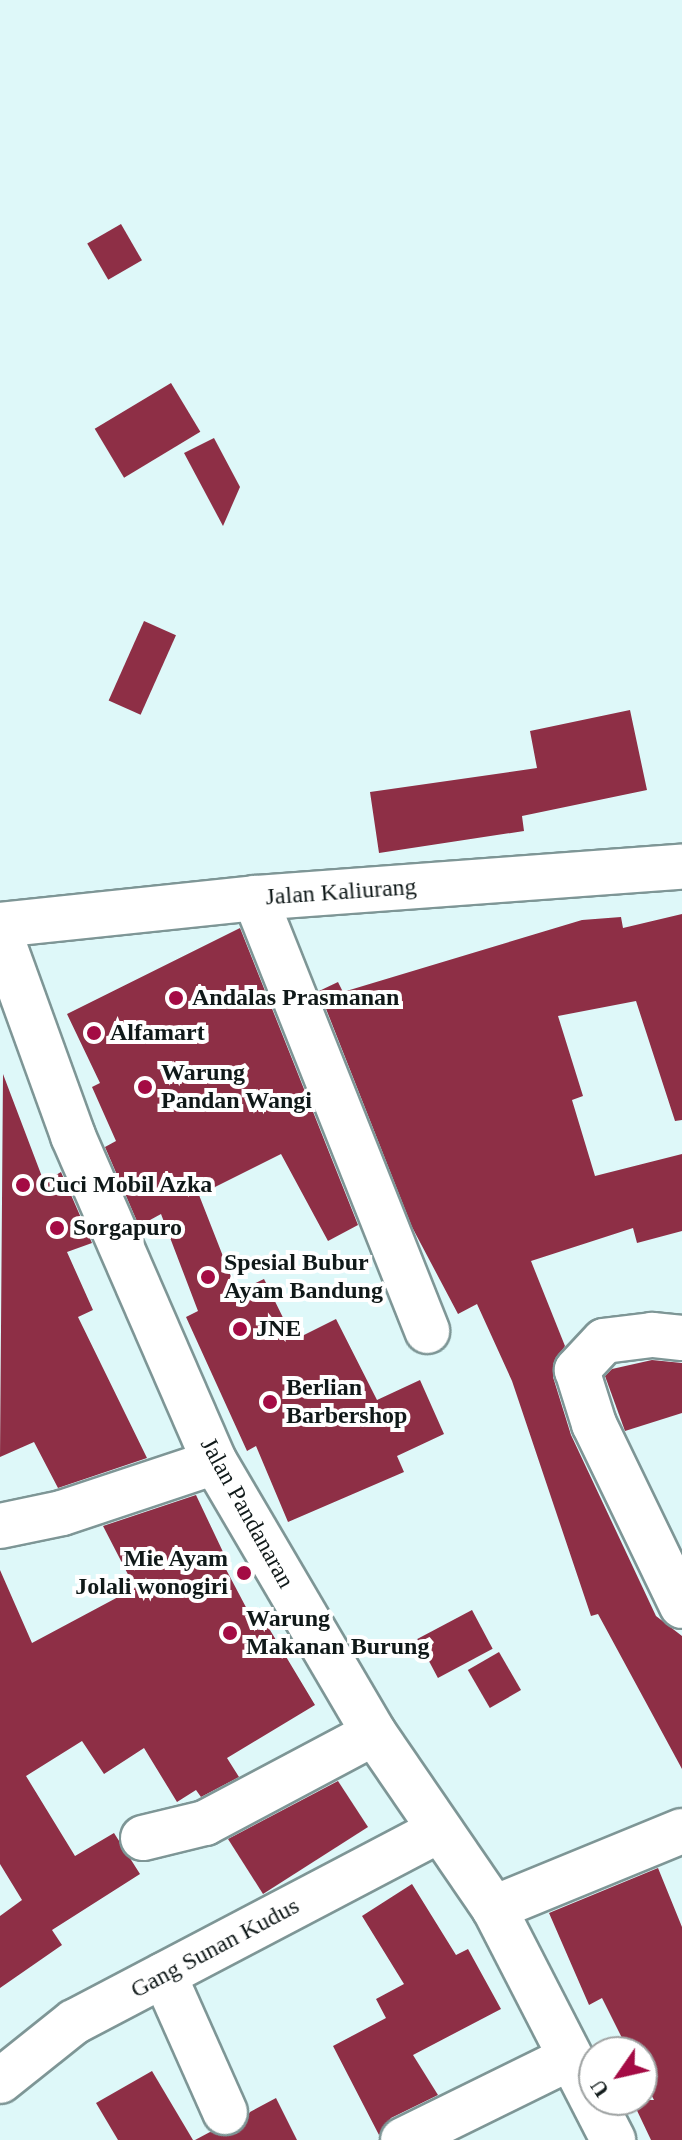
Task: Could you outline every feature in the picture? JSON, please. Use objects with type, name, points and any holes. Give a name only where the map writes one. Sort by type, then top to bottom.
[{"type":"street","name":"Jalan Kaliurang","points":[[0,925],[255,898],[682,867]]},
{"type":"street","points":[[255,898],[427,1331]]},
{"type":"street","name":"Jalan Pandanaran","points":[[0,934],[73,1136],[215,1462],[374,1733],[494,1908],[613,2140]]},
{"type":"street","points":[[682,1338],[652,1335],[604,1341],[577,1370],[594,1424],[682,1606]]},
{"type":"street","points":[[0,1526],[62,1513],[215,1462]]},
{"type":"street","points":[[143,1838],[205,1823],[374,1733]]},
{"type":"street","name":"Gang Sunan Kudus","points":[[0,2081],[74,2022],[439,1830]]},
{"type":"street","points":[[494,1908],[682,1831]]},
{"type":"street","points":[[164,1975],[225,2112]]},
{"type":"street","points":[[403,2140],[570,2058]]},
{"type":"building","points":[[121,224],[142,260],[108,280],[87,244]]},
{"type":"building","points":[[171,383],[200,432],[124,478],[95,429]]},
{"type":"building","points":[[214,438],[240,487],[223,526],[184,453]]},
{"type":"building","points":[[144,621],[176,635],[141,715],[109,700]]},
{"type":"building","points":[[630,710],[647,790],[522,816],[524,831],[379,853],[370,792],[537,768],[530,731]]},
{"type":"building","points":[[682,914],[682,1120],[675,1121],[636,1001],[558,1016],[583,1096],[572,1100],[595,1176],[682,1154],[682,1231],[637,1243],[633,1228],[531,1261],[565,1346],[553,1364],[553,1377],[571,1435],[656,1616],[682,1636],[682,1769],[598,1614],[591,1616],[512,1381],[477,1304],[458,1314],[412,1227],[319,991],[338,982],[343,992],[582,920],[621,917],[623,928]]},
{"type":"building","points":[[240,928],[358,1225],[328,1241],[281,1154],[199,1195],[237,1292],[264,1279],[294,1340],[336,1319],[377,1400],[420,1380],[444,1434],[397,1456],[404,1472],[288,1522],[256,1446],[247,1451],[186,1317],[198,1311],[161,1214],[139,1226],[105,1147],[116,1141],[92,1087],[100,1083],[67,1014]]},
{"type":"building","points":[[3,1074],[44,1182],[61,1172],[92,1243],[67,1252],[93,1310],[78,1317],[147,1458],[58,1488],[34,1442],[0,1457]]},
{"type":"building","points":[[652,1360],[682,1363],[682,1413],[625,1431],[605,1376],[612,1369]]},
{"type":"building","points":[[196,1495],[224,1554],[219,1556],[258,1630],[267,1625],[315,1705],[227,1758],[239,1777],[201,1797],[196,1790],[177,1802],[144,1748],[104,1774],[82,1741],[26,1776],[75,1856],[114,1833],[140,1874],[52,1930],[62,1945],[0,1988],[0,1916],[22,1900],[0,1864],[0,1570],[32,1643],[135,1588],[103,1526]]},
{"type":"building","points":[[472,1610],[493,1649],[438,1678],[417,1639]]},
{"type":"building","points":[[499,1652],[521,1690],[490,1708],[468,1670]]},
{"type":"building","points":[[338,1781],[368,1827],[263,1894],[228,1839]]},
{"type":"building","points":[[658,1868],[682,1927],[682,2140],[651,2140],[640,2116],[658,2116],[658,2036],[621,2036],[602,1998],[589,2005],[549,1913]]},
{"type":"building","points":[[412,1884],[456,1955],[468,1949],[501,2009],[413,2055],[438,2095],[391,2118],[379,2135],[333,2046],[386,2018],[376,1999],[404,1984],[362,1916]]},
{"type":"building","points":[[152,2071],[193,2140],[118,2140],[96,2103]]},
{"type":"building","points":[[276,2098],[297,2140],[195,2140],[210,2132],[236,2134],[250,2112]]},
{"type":"place","name":"Andalas Prasmanan","points":[[176,998]]},
{"type":"place","name":"Alfamart","points":[[94,1033]]},
{"type":"place","name":"Warung Pandan Wangi","points":[[145,1087]]},
{"type":"place","name":"Cuci Mobil Azka","points":[[23,1185]]},
{"type":"place","name":"Sorgapuro","points":[[57,1228]]},
{"type":"place","name":"Spesial Bubur Ayam Bandung","points":[[208,1277]]},
{"type":"place","name":"JNE","points":[[240,1329]]},
{"type":"place","name":"Berlian Barbershop","points":[[270,1402]]},
{"type":"place","name":"Mie Ayam Jolali wonogiri","points":[[244,1573]]},
{"type":"place","name":"Warung Makanan Burung","points":[[230,1633]]}]
